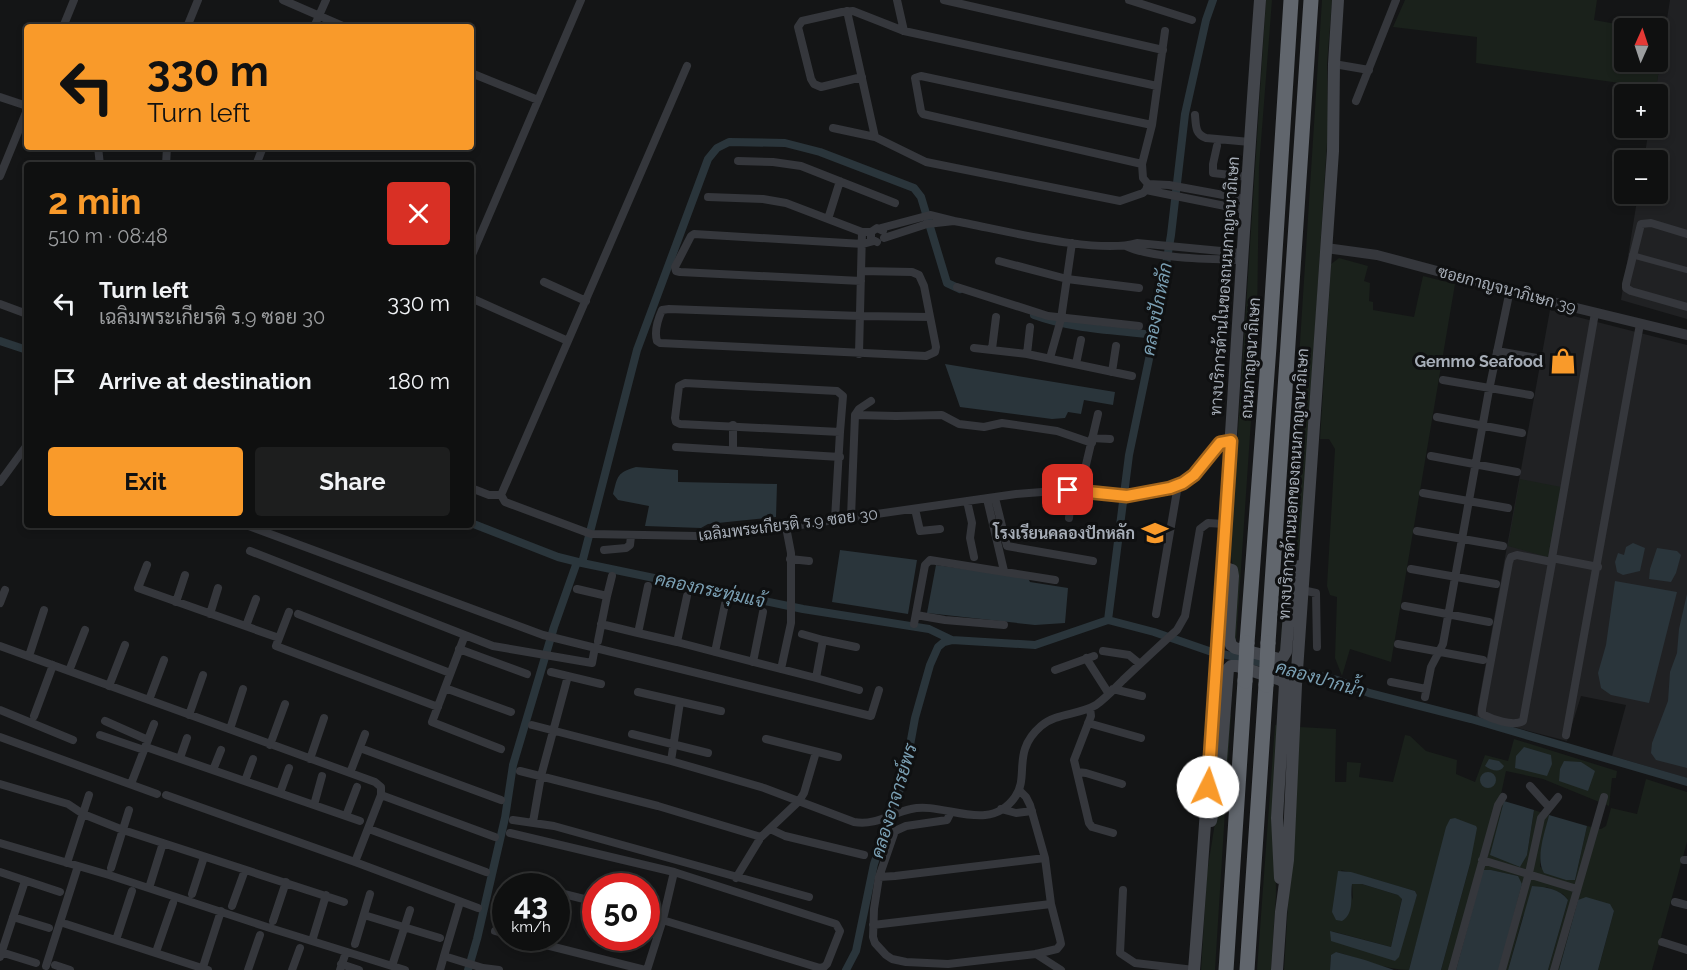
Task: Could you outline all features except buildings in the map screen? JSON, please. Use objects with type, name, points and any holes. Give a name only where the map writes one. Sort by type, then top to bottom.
[{"type":"highway","name":"ถนนกาญจนาภิเษก","points":[[1226,970],[1291,0]]},
{"type":"highway","points":[[1247,970],[1311,0]]},
{"type":"main road","name":"ทางบริการด้านในของถนนกาญจนาภิเษก","points":[[1194,970],[1260,0]]},
{"type":"main road","name":"ทางบริการด้านนอกของถนนกาญจนาภิเษก","points":[[1277,970],[1281,912],[1287,871],[1303,566],[1332,151],[1338,0]]},
{"type":"main road","points":[[1222,567],[1232,570],[1233,576],[1231,645],[1279,659],[1286,652],[1292,574],[1296,567],[1303,566]]},
{"type":"main road","points":[[1202,866],[1220,773],[1227,673],[1231,666],[1276,678],[1285,684],[1277,818],[1281,912]]},
{"type":"main road","points":[[1277,818],[1281,824],[1286,824],[1290,818]]},
{"type":"street","points":[[64,24],[74,0]]},
{"type":"street","points":[[188,24],[198,0]]},
{"type":"street","points":[[283,0],[337,24]]},
{"type":"street","points":[[316,24],[326,0]]},
{"type":"street","points":[[474,250],[582,0]]},
{"type":"street","points":[[897,0],[904,31]]},
{"type":"street","points":[[944,0],[1163,50]]},
{"type":"street","points":[[1130,0],[1154,4],[1192,20]]},
{"type":"street","points":[[1356,101],[1396,0]]},
{"type":"street","points":[[847,11],[875,137]]},
{"type":"street","points":[[862,77],[821,87],[814,84],[798,27],[802,21],[847,11],[904,31],[1157,86]]},
{"type":"street","points":[[1165,31],[1152,125],[1142,164],[1143,178],[1147,187],[1168,196],[1185,199],[1245,204]]},
{"type":"street","points":[[1334,64],[1369,70]]},
{"type":"street","points":[[501,495],[687,66]]},
{"type":"street","points":[[474,74],[538,100]]},
{"type":"street","points":[[1142,164],[923,114],[915,78],[921,76],[1152,125]]},
{"type":"street","points":[[0,97],[24,107]]},
{"type":"street","points":[[1196,115],[1197,132],[1200,136],[1250,142]]},
{"type":"street","points":[[0,176],[24,116]]},
{"type":"street","points":[[833,128],[875,137],[926,162],[1120,201],[1132,198],[1147,187],[1170,185],[1245,204]]},
{"type":"street","points":[[1216,146],[1213,173],[1248,177]]},
{"type":"street","points":[[738,161],[786,163],[801,166],[896,203]]},
{"type":"street","points":[[828,219],[840,182]]},
{"type":"street","points":[[708,197],[763,199],[786,203],[866,232],[874,242]]},
{"type":"street","points":[[930,316],[861,316],[669,309],[662,310],[655,335],[660,343],[859,354],[931,355],[935,352],[936,347],[930,316],[924,286],[919,275],[912,273],[861,276],[676,271],[675,267],[694,234],[863,244],[881,241],[908,231],[938,216],[1072,243],[1126,246],[1137,251],[1242,256]]},
{"type":"street","points":[[866,232],[903,222],[926,220]]},
{"type":"street","points":[[1687,234],[1651,223],[1641,224],[1626,288],[1687,307]]},
{"type":"street","points":[[880,228],[885,235],[884,238]]},
{"type":"street","points":[[859,354],[861,276],[866,232]]},
{"type":"street","points":[[1050,358],[1061,320],[1072,243]]},
{"type":"street","points":[[1165,251],[1173,245],[1242,256]]},
{"type":"street","name":"ซอยกาญจนาภิเษก 39","points":[[1326,248],[1377,255],[1687,335]]},
{"type":"street","points":[[1632,255],[1687,270]]},
{"type":"street","points":[[999,261],[1067,279],[1139,288]]},
{"type":"street","points":[[543,282],[586,301]]},
{"type":"street","points":[[957,287],[1061,320],[1139,326]]},
{"type":"street","points":[[1391,682],[1425,693],[1431,667],[1440,652],[1510,290]]},
{"type":"street","points":[[474,299],[568,341]]},
{"type":"street","points":[[0,304],[24,313]]},
{"type":"street","points":[[1595,313],[1552,560],[1523,721],[1515,724],[1482,714],[1511,557],[1517,555],[1552,560],[1598,567]]},
{"type":"street","points":[[992,349],[996,317]]},
{"type":"street","points":[[1566,735],[1640,324]]},
{"type":"street","points":[[1027,354],[1030,327]]},
{"type":"street","points":[[1076,364],[1081,340]]},
{"type":"street","points":[[1112,372],[1116,346]]},
{"type":"street","points":[[974,348],[1050,358],[1132,376]]},
{"type":"street","points":[[1497,351],[1537,358]]},
{"type":"street","points":[[1443,380],[1530,395]]},
{"type":"street","points":[[835,519],[843,396],[837,391],[685,383],[679,386],[675,418],[680,424],[840,432]]},
{"type":"street","points":[[850,517],[855,414],[871,401]]},
{"type":"street","points":[[855,414],[942,415],[959,424],[984,427],[1002,423],[1057,431],[1092,440],[1110,439]]},
{"type":"street","points":[[1069,518],[1098,414]]},
{"type":"street","points":[[1437,417],[1522,433]]},
{"type":"street","points":[[732,450],[733,425]]},
{"type":"street","name":"เฉลิมพระเกียรติ ร.9 ซอย 30","points":[[474,489],[489,495],[501,495],[505,502],[587,532],[631,536],[697,536],[786,527],[1016,494],[1076,490],[1127,496],[1178,485],[1194,475],[1215,447],[1220,443],[1231,441]]},
{"type":"street","points":[[676,447],[840,457]]},
{"type":"street","points":[[0,482],[24,450]]},
{"type":"street","points":[[1431,456],[1517,472]]},
{"type":"street","points":[[1156,614],[1178,485]]},
{"type":"street","points":[[1423,493],[1508,508]]},
{"type":"street","points":[[991,498],[1007,546],[1093,561]]},
{"type":"street","points":[[991,498],[1004,571]]},
{"type":"street","points":[[967,501],[972,523],[970,538],[974,557]]},
{"type":"street","points":[[915,508],[920,531],[940,529]]},
{"type":"street","points":[[532,725],[764,788],[862,824],[877,822],[912,808],[981,815],[1001,809],[1015,797],[1026,745],[1043,724],[1090,708],[1177,630],[1185,616],[1200,529],[1208,523],[1224,524]]},
{"type":"street","points":[[781,669],[791,621],[791,553],[786,527]]},
{"type":"street","points":[[254,528],[543,635],[597,644],[872,716],[879,690]]},
{"type":"street","points":[[1417,531],[1503,546]]},
{"type":"street","points":[[604,550],[626,548],[630,545],[631,536]]},
{"type":"street","points":[[250,551],[493,646],[592,663],[612,576]]},
{"type":"street","points":[[790,559],[809,561]]},
{"type":"street","points":[[1004,625],[914,620],[925,565],[930,560],[1055,580]]},
{"type":"street","points":[[147,565],[138,588],[279,638]]},
{"type":"street","points":[[1411,569],[1497,584]]},
{"type":"street","points":[[176,602],[185,575]]},
{"type":"street","points":[[638,633],[648,586]]},
{"type":"street","points":[[210,614],[219,588]]},
{"type":"street","points":[[577,589],[607,596]]},
{"type":"street","points":[[0,603],[5,590]]},
{"type":"street","points":[[1302,590],[1316,592],[1317,646]]},
{"type":"street","points":[[677,642],[687,596]]},
{"type":"street","points":[[246,626],[256,599]]},
{"type":"street","points":[[715,652],[725,604]]},
{"type":"street","points":[[1405,606],[1489,622]]},
{"type":"street","points":[[29,656],[44,610]]},
{"type":"street","points":[[289,612],[276,646],[438,707]]},
{"type":"street","points":[[753,662],[763,612]]},
{"type":"street","points":[[298,614],[450,673]]},
{"type":"street","points":[[600,624],[859,690]]},
{"type":"street","points":[[69,671],[85,630]]},
{"type":"street","points":[[802,634],[856,646]]},
{"type":"street","points":[[465,635],[432,722],[501,749]]},
{"type":"street","points":[[816,678],[823,640]]},
{"type":"street","points":[[1398,644],[1483,660]]},
{"type":"street","points":[[109,686],[125,645]]},
{"type":"street","points":[[0,646],[379,784],[381,795],[355,862]]},
{"type":"street","points":[[459,649],[526,674]]},
{"type":"street","points":[[1103,651],[1129,655],[1140,664]]},
{"type":"street","points":[[1055,670],[1090,657],[1111,691],[1142,696]]},
{"type":"street","points":[[149,700],[164,660]]},
{"type":"street","points":[[34,716],[53,665]]},
{"type":"street","points":[[551,672],[602,684]]},
{"type":"street","points":[[189,715],[203,675]]},
{"type":"street","points":[[533,822],[541,776],[568,676]]},
{"type":"street","points":[[445,688],[511,712]]},
{"type":"street","points":[[230,729],[243,689]]},
{"type":"street","points":[[638,692],[721,711]]},
{"type":"street","points":[[671,761],[680,702]]},
{"type":"street","points":[[270,745],[285,704]]},
{"type":"street","points":[[1090,708],[1091,716],[1075,755],[1077,772],[1089,823],[1092,827],[1113,832]]},
{"type":"street","points":[[0,710],[74,740]]},
{"type":"street","points":[[310,759],[324,718]]},
{"type":"street","points":[[105,720],[146,745]]},
{"type":"street","points":[[1088,723],[1141,738]]},
{"type":"street","points":[[131,784],[154,724]]},
{"type":"street","points":[[350,773],[365,734]]},
{"type":"street","points":[[632,734],[708,753]]},
{"type":"street","points":[[100,735],[146,745],[360,821]]},
{"type":"street","points":[[0,736],[478,908]]},
{"type":"street","points":[[180,758],[187,738]]},
{"type":"street","points":[[766,739],[838,757]]},
{"type":"street","points":[[360,748],[501,800]]},
{"type":"street","points":[[213,770],[221,750]]},
{"type":"street","points":[[736,878],[761,837],[799,801],[816,752]]},
{"type":"street","points":[[245,781],[253,759]]},
{"type":"street","points":[[280,793],[288,768]]},
{"type":"street","points":[[520,771],[761,837]]},
{"type":"street","points":[[1077,772],[1122,784]]},
{"type":"street","points":[[314,805],[322,776]]},
{"type":"street","points":[[0,784],[68,804],[83,814],[123,830],[344,902]]},
{"type":"street","points":[[1530,786],[1549,807]]},
{"type":"street","points":[[346,816],[357,787]]},
{"type":"street","points":[[951,812],[947,820],[906,826],[895,831],[879,877],[873,925],[875,943],[891,959],[948,964],[1036,954],[1057,949],[1061,945],[1051,904],[1045,858],[1032,811],[1026,797],[1018,790]]},
{"type":"street","points":[[67,863],[90,795]]},
{"type":"street","points":[[381,795],[495,837]]},
{"type":"street","points":[[1452,970],[1498,805],[1503,797]]},
{"type":"street","points":[[1502,970],[1541,818],[1558,797]]},
{"type":"street","points":[[1554,970],[1604,797]]},
{"type":"street","points":[[1001,809],[1016,813],[1032,811]]},
{"type":"street","points":[[111,868],[129,810]]},
{"type":"street","points":[[513,820],[533,822],[620,844],[809,897]]},
{"type":"street","points":[[369,829],[486,872]]},
{"type":"street","points":[[770,829],[785,836],[864,855]]},
{"type":"street","points":[[510,833],[674,872],[836,924],[840,931],[827,964],[820,968],[660,919]]},
{"type":"street","points":[[0,843],[405,970]]},
{"type":"street","points":[[149,888],[163,843]]},
{"type":"street","points":[[192,894],[204,856]]},
{"type":"street","points":[[879,877],[1045,858]]},
{"type":"street","points":[[1482,860],[1577,889]]},
{"type":"street","points":[[46,966],[78,866]]},
{"type":"street","points":[[232,906],[245,870]]},
{"type":"street","points":[[0,872],[60,892]]},
{"type":"street","points":[[570,951],[646,970],[663,920],[674,872]]},
{"type":"street","points":[[25,881],[1,955],[36,963]]},
{"type":"street","points":[[273,921],[286,882]]},
{"type":"street","points":[[1123,890],[1119,946],[1120,953],[1130,966],[1194,970]]},
{"type":"street","points":[[116,940],[132,891]]},
{"type":"street","points":[[355,944],[370,894]]},
{"type":"street","points":[[312,941],[326,895]]},
{"type":"street","points":[[440,970],[460,902]]},
{"type":"street","points":[[1675,902],[1687,905]]},
{"type":"street","points":[[156,952],[173,903]]},
{"type":"street","points":[[873,925],[1051,904]]},
{"type":"street","points":[[392,966],[410,910]]},
{"type":"street","points":[[66,924],[204,969],[221,911]]},
{"type":"street","points":[[363,915],[440,938]]},
{"type":"street","points":[[14,916],[49,928]]},
{"type":"street","points":[[248,970],[260,935]]},
{"type":"street","points":[[1662,942],[1687,950]]},
{"type":"street","points":[[292,970],[300,948]]},
{"type":"street","points":[[346,952],[340,967],[358,970]]},
{"type":"street","points":[[1036,954],[1061,970]]},
{"type":"street","points":[[444,956],[483,968],[499,970]]},
{"type":"street","points":[[948,964],[958,970]]},
{"type":"street","points":[[56,965],[70,970]]},
{"type":"shaded area","points":[[1266,0],[1272,0],[1259,167],[1257,331],[1236,642],[1233,641],[1233,566],[1230,553]]},
{"type":"shaded area","points":[[1322,0],[1332,0],[1327,64],[1328,128],[1301,544],[1290,570],[1280,654]]},
{"type":"shaded area","points":[[1405,0],[1597,0],[1594,20],[1614,24],[1614,72],[1659,72],[1657,84],[1627,84],[1476,63],[1477,37],[1393,27]]},
{"type":"shaded area","points":[[1670,0],[1687,0],[1687,319],[1621,300],[1636,204],[1668,204],[1668,150],[1646,150],[1647,138],[1668,138],[1668,84],[1657,84],[1659,72],[1668,72],[1667,18]]},
{"type":"shaded area","points":[[1339,258],[1368,266],[1364,281],[1370,283],[1369,301],[1373,302],[1373,310],[1414,317],[1423,276],[1455,284],[1391,662],[1350,649],[1342,676],[1335,658],[1337,597],[1330,595],[1327,586],[1335,449],[1329,439],[1320,439],[1331,264]]},
{"type":"shaded area","points":[[1550,310],[1687,345],[1687,778],[1612,756],[1626,705],[1581,696],[1567,741],[1476,717]]},
{"type":"shaded area","points":[[945,364],[1115,392],[1113,405],[1084,400],[1081,414],[1068,412],[1065,418],[1052,419],[960,407]]},
{"type":"shaded area","points":[[636,467],[678,470],[678,482],[777,484],[776,517],[708,524],[701,528],[645,526],[649,506],[618,500],[613,494],[619,476]]},
{"type":"shaded area","points":[[1520,479],[1561,487],[1548,557],[1508,546]]},
{"type":"shaded area","points":[[1633,543],[1645,548],[1640,571],[1623,575],[1617,572],[1615,562],[1618,553],[1624,555],[1626,547]]},
{"type":"shaded area","points":[[1657,548],[1677,551],[1681,555],[1671,582],[1649,579]]},
{"type":"shaded area","points":[[840,550],[917,560],[908,614],[832,602]]},
{"type":"shaded area","points":[[936,565],[1028,578],[1030,582],[1068,588],[1065,623],[1035,625],[927,613]]},
{"type":"shaded area","points":[[1615,581],[1677,592],[1649,703],[1611,695],[1601,688],[1598,673],[1606,645]]},
{"type":"shaded area","points":[[1687,594],[1687,768],[1656,760],[1651,753],[1652,743],[1668,701],[1670,672],[1677,653],[1679,629]]},
{"type":"shaded area","points":[[1226,714],[1231,715],[1215,970],[1201,970],[1207,873],[1220,791]]},
{"type":"shaded area","points":[[1275,725],[1280,726],[1275,819],[1276,895],[1271,970],[1257,970]]},
{"type":"shaded area","points":[[1299,727],[1336,729],[1335,782],[1346,782],[1347,762],[1361,763],[1359,777],[1393,782],[1405,735],[1410,736],[1426,751],[1457,760],[1456,774],[1475,782],[1485,755],[1508,761],[1514,739],[1617,771],[1616,778],[1612,778],[1609,806],[1543,779],[1506,771],[1500,799],[1504,801],[1527,855],[1534,810],[1549,815],[1541,850],[1540,867],[1575,880],[1587,826],[1601,829],[1606,826],[1611,808],[1637,814],[1646,779],[1687,792],[1687,842],[1652,970],[1598,970],[1614,911],[1578,900],[1559,970],[1548,970],[1568,900],[1563,894],[1546,887],[1523,916],[1508,970],[1499,970],[1518,876],[1490,870],[1483,871],[1456,970],[1441,970],[1470,864],[1450,819],[1409,970],[1382,966],[1336,952],[1331,956],[1330,970],[1284,970]],"holes":[[[1341,870],[1415,891],[1417,895],[1395,961],[1331,931],[1391,947],[1402,898],[1362,884],[1352,884],[1353,900]]]},
{"type":"shaded area","points":[[1524,747],[1551,755],[1552,764],[1547,776],[1515,768],[1516,756]]},
{"type":"shaded area","points":[[1489,759],[1499,761],[1504,766],[1498,771],[1490,769],[1485,766]]},
{"type":"shaded area","points":[[1564,761],[1581,762],[1595,771],[1588,791],[1559,781],[1560,769]]},
{"type":"shaded area","points":[[1485,772],[1491,772],[1496,780],[1494,786],[1485,788],[1480,783],[1480,777]]},
{"type":"shaded area","points":[[1504,801],[1534,810],[1527,855],[1520,867],[1490,855]]},
{"type":"shaded area","points":[[1549,815],[1587,826],[1575,880],[1566,880],[1544,873],[1541,867],[1542,845]]},
{"type":"shaded area","points":[[1455,818],[1477,828],[1470,864],[1441,970],[1409,970],[1446,827],[1450,819]]},
{"type":"shaded area","points":[[1483,870],[1518,876],[1522,884],[1499,970],[1456,970]]},
{"type":"shaded area","points":[[1338,871],[1351,872],[1415,891],[1417,895],[1399,957],[1395,961],[1331,941],[1330,931],[1391,947],[1402,899],[1398,895],[1362,884],[1352,884],[1349,914],[1342,921],[1336,920],[1332,912]]},
{"type":"shaded area","points":[[1532,886],[1557,891],[1568,900],[1548,970],[1508,970]]},
{"type":"shaded area","points":[[1586,897],[1610,904],[1614,911],[1598,970],[1559,970],[1578,900]]},
{"type":"shaded area","points":[[1336,952],[1394,970],[1330,970],[1331,955]]},
{"type":"waterway","name":"คลองปักหลัก","points":[[1108,620],[1129,455],[1154,335],[1171,235],[1185,114],[1206,20],[1213,0]]},
{"type":"waterway","points":[[582,563],[637,350],[708,159],[717,148],[729,142],[785,143],[820,152],[914,188],[921,197],[947,283],[960,289]]},
{"type":"waterway","points":[[1034,315],[1078,326],[1154,335]]},
{"type":"waterway","name":"คลองกระทุ่มแจ้","points":[[0,341],[24,349]]},
{"type":"waterway","name":"คลองกระทุ่มแจ้","points":[[474,524],[558,557],[582,563],[803,609],[929,629],[952,640]]},
{"type":"waterway","points":[[468,970],[505,818],[513,765],[554,627],[577,562]]},
{"type":"waterway","name":"คลองปากน้ำ","points":[[846,970],[856,951],[874,864],[904,778],[915,718],[930,665],[938,647],[952,640],[1035,645],[1108,620],[1154,632],[1209,651],[1337,680],[1369,693],[1471,719],[1687,782]]},
{"type":"place","name":"Gemmo Seafood","points":[[1563,361]]},
{"type":"place","name":"โรงเรียนคลองปักหลัก","points":[[1155,533]]},
{"type":"route","points":[[1068,490],[1127,496],[1170,488],[1194,475],[1220,443],[1231,441],[1208,787]]},
{"type":"water label","name":"คลองอาจารย์พร","points":[[894,801]]}]
